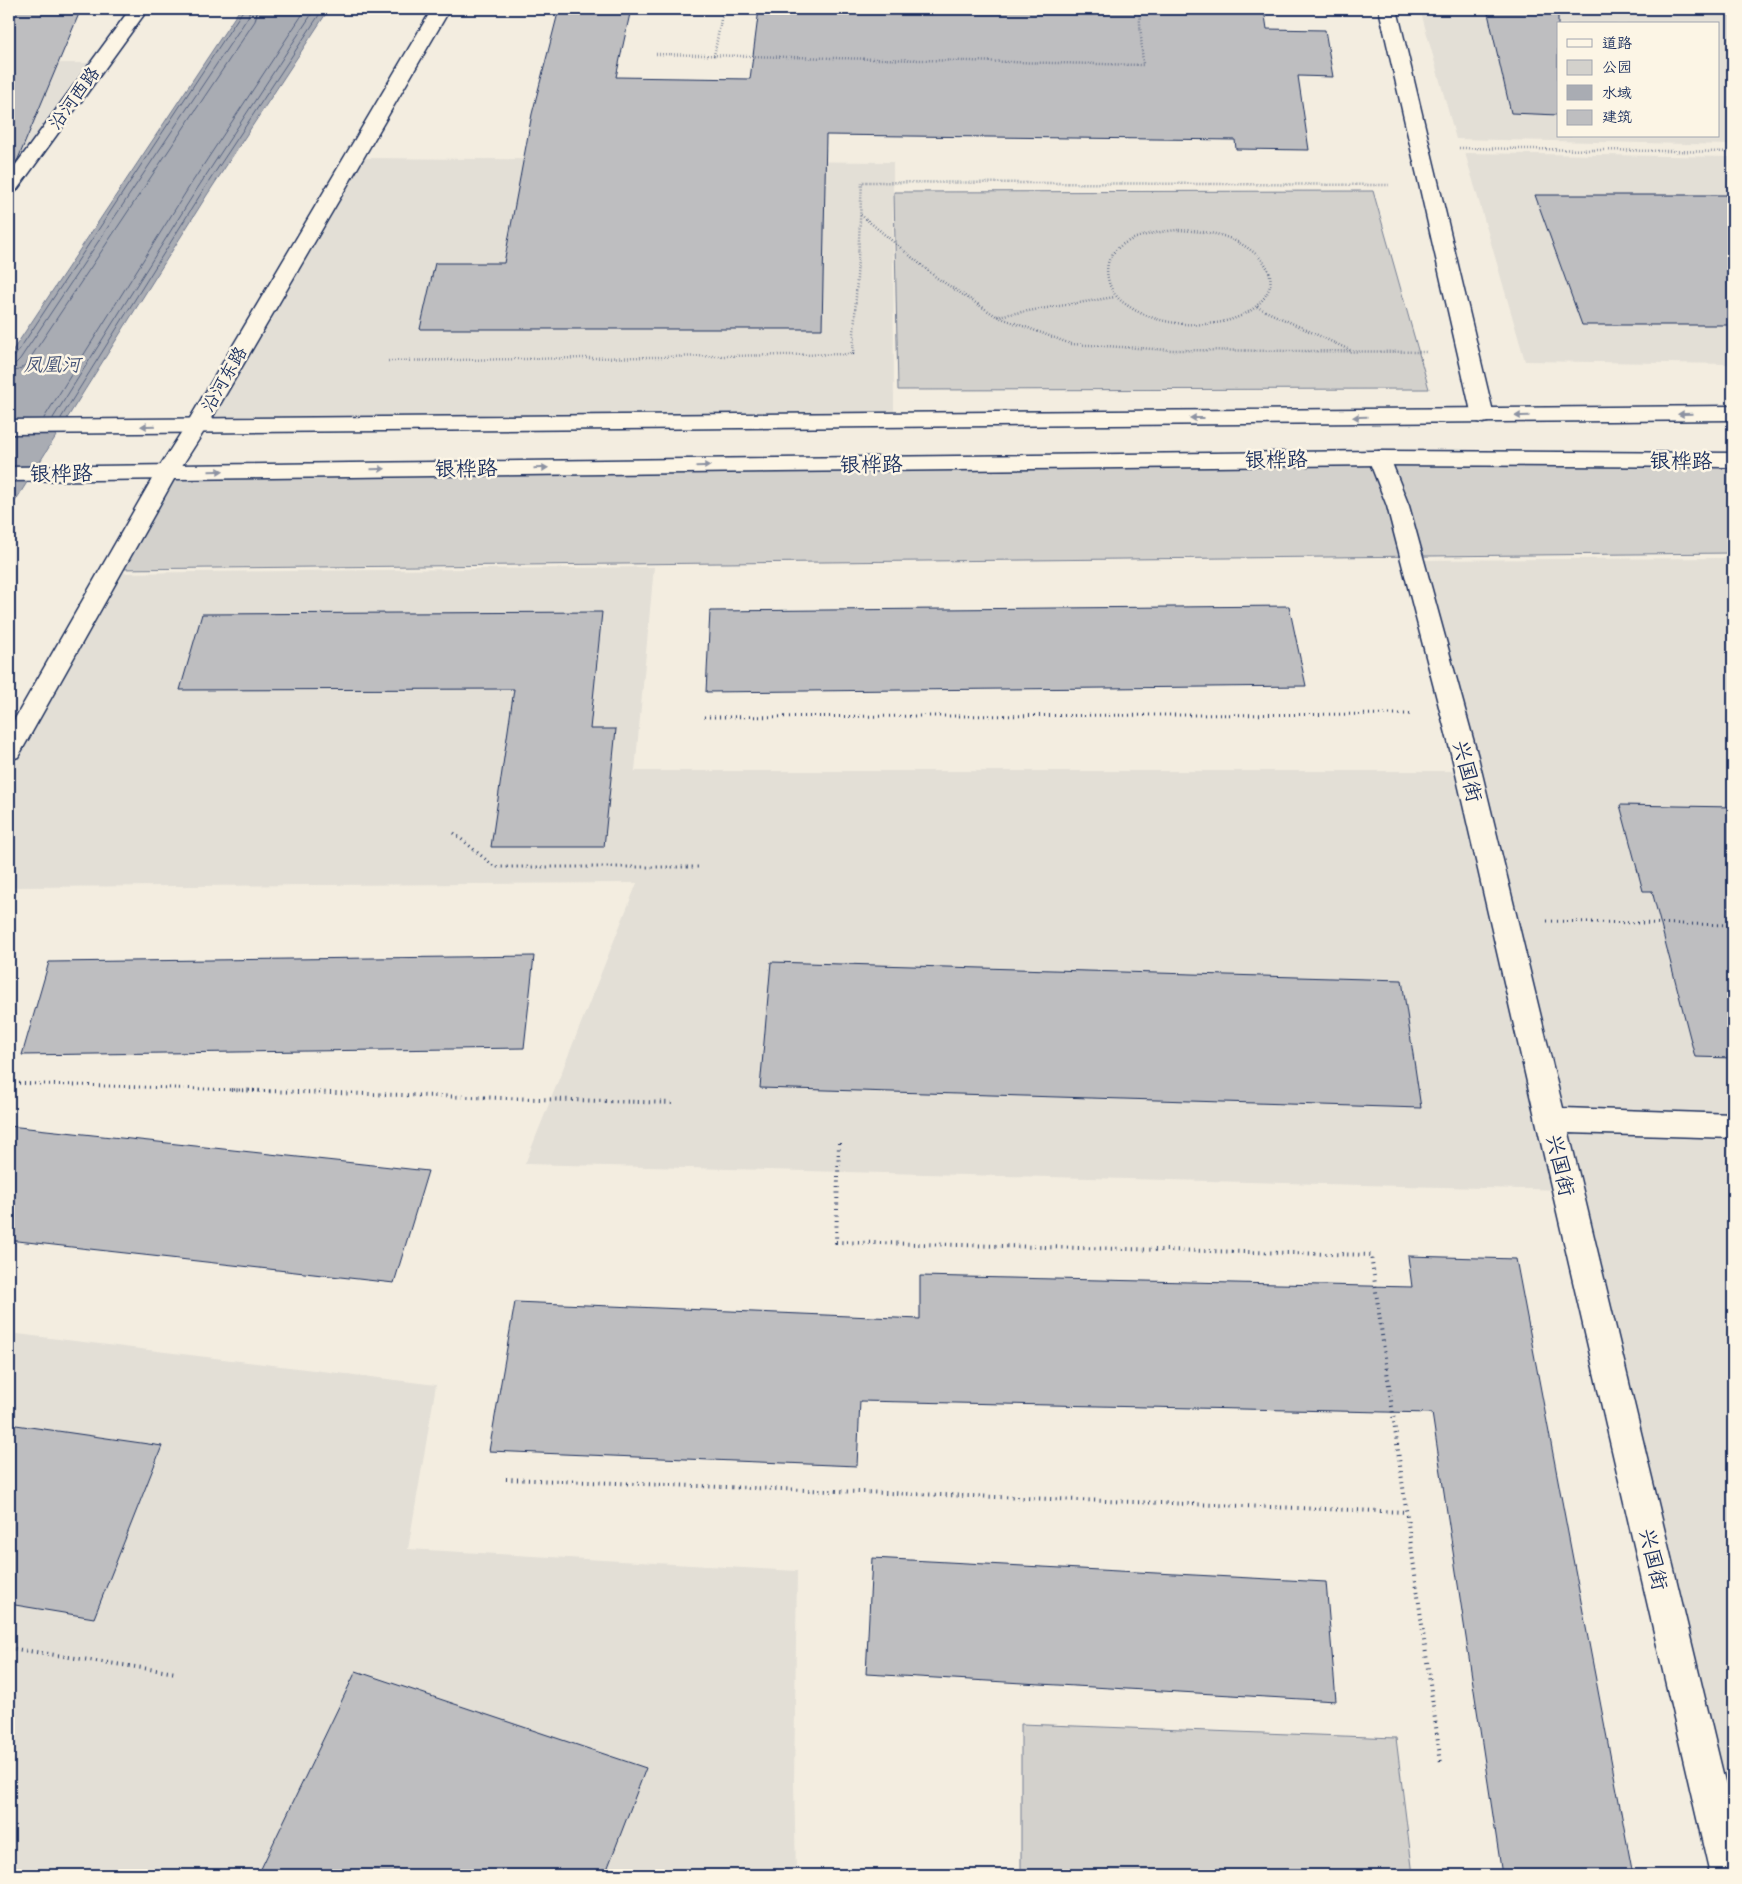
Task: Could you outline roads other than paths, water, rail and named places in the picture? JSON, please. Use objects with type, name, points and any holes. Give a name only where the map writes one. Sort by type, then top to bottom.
[{"type":"main road","name":"沿河西路","points":[[9,187],[139,9]]},
{"type":"main road","name":"沿河东路","points":[[9,751],[167,472],[197,426],[441,9]]},
{"type":"main road","points":[[1388,9],[1483,416]]},
{"type":"main road","name":"银桦路","points":[[9,427],[1733,413]]},
{"type":"main road","name":"银桦路","points":[[9,474],[1379,458],[1733,460]]},
{"type":"main road","name":"兴国街","points":[[1379,458],[1398,506],[1453,713],[1504,920],[1730,1875]]},
{"type":"main road","points":[[1551,1120],[1733,1126]]},
{"type":"water","name":"凤凰河","points":[[240,9],[329,9],[207,195],[9,511],[9,356]]}]
